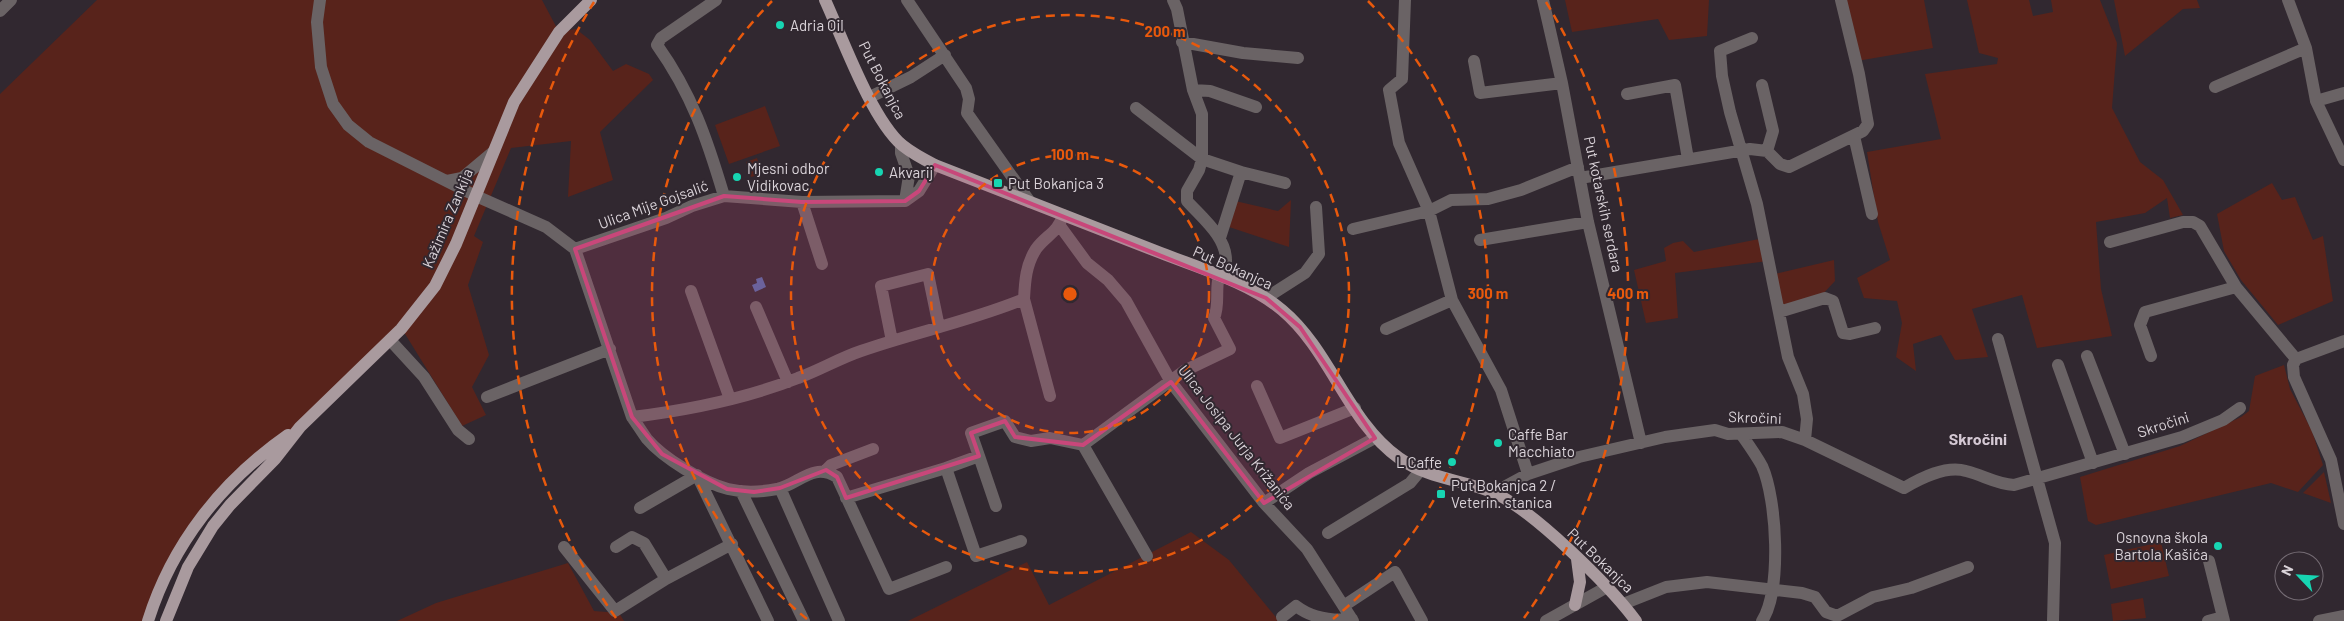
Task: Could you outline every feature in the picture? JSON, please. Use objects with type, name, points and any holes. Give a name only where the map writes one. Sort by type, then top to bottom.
[{"type":"main road","name":"Kažimira Zankija","points":[[166,621],[188,567],[213,526],[230,505],[275,459],[300,427],[390,340],[435,286],[456,244],[514,102],[559,32],[591,0]]},
{"type":"main road","name":"Put Bokanjca","points":[[825,0],[884,123],[901,144],[934,165],[1030,202],[1061,220],[1219,276],[1266,298],[1300,327],[1328,365],[1375,438],[1399,458],[1420,471],[1493,493],[1515,504],[1607,587],[1636,621]]},
{"type":"main road","name":"Kažimira Zankija","points":[[148,621],[173,559],[201,517],[266,450],[300,427]]},
{"type":"main road","points":[[1575,605],[1580,582],[1577,559]]},
{"type":"street","points":[[0,11],[11,0]]},
{"type":"street","points":[[320,0],[317,22],[321,67],[333,104],[348,125],[369,142],[476,196],[546,228],[576,249],[632,417],[647,439],[662,454],[697,475],[727,489],[754,492],[780,488],[814,472],[826,470],[831,465],[874,449]]},
{"type":"street","points":[[716,0],[661,38],[657,45],[694,106],[704,129],[724,196]]},
{"type":"street","points":[[908,0],[966,88],[969,99],[967,113],[1030,202]]},
{"type":"street","points":[[996,506],[971,433],[1006,421],[1014,437],[1031,441],[1050,438],[1083,445],[1184,370],[1230,349],[1214,318],[1218,308],[1219,276],[1226,264],[1225,250],[1220,238],[1186,201],[1187,190],[1199,170],[1202,159],[1202,114],[1193,90],[1173,0]]},
{"type":"street","points":[[1405,0],[1402,79],[1389,90],[1400,143],[1429,212],[1452,300],[1500,390],[1528,474]]},
{"type":"street","name":"Put kotarskih serdara","points":[[1543,0],[1562,83],[1588,222],[1614,320],[1641,443]]},
{"type":"street","points":[[1353,229],[1429,212],[1451,200],[1488,199],[1579,173],[1741,152],[1750,149],[1767,151],[1780,164],[1789,167],[1854,136],[1863,131],[1868,124],[1859,74],[1841,0]]},
{"type":"street","points":[[2288,0],[2306,48],[2316,101],[2339,140],[2344,160]]},
{"type":"street","points":[[1752,38],[1720,51],[1722,76],[1741,152],[1757,204],[1788,357],[1804,394],[1807,419],[1805,440]]},
{"type":"street","points":[[1182,42],[1243,53],[1298,58]]},
{"type":"street","points":[[2216,87],[2306,48]]},
{"type":"street","points":[[870,96],[911,77],[945,55]]},
{"type":"street","points":[[1474,61],[1480,92],[1562,83]]},
{"type":"street","points":[[1627,94],[1675,85],[1688,159]]},
{"type":"street","points":[[1762,85],[1773,131],[1767,151]]},
{"type":"street","points":[[1193,90],[1210,91],[1256,107]]},
{"type":"street","points":[[2316,101],[2344,93]]},
{"type":"street","points":[[1136,108],[1202,159],[1241,172],[1285,183]]},
{"type":"street","points":[[1854,136],[1872,214]]},
{"type":"street","points":[[901,144],[901,153],[909,176],[905,201]]},
{"type":"street","points":[[446,181],[462,178],[493,152]]},
{"type":"street","points":[[905,201],[919,191],[934,165]]},
{"type":"street","points":[[1220,238],[1241,172]]},
{"type":"street","name":"Ulica Mije Gojsalić","points":[[576,249],[724,196],[802,202],[905,201]]},
{"type":"street","points":[[802,202],[822,264]]},
{"type":"street","points":[[1266,298],[1305,273],[1319,254],[1316,207]]},
{"type":"street","points":[[1050,396],[1024,298],[1026,268],[1037,248],[1061,220]]},
{"type":"street","name":"Ulica Josipa Jurja Križanića","points":[[1061,220],[1087,263],[1108,280],[1126,301],[1170,382],[1264,503],[1307,549],[1353,620]]},
{"type":"street","points":[[1480,240],[1588,222]]},
{"type":"street","points":[[2110,242],[2183,222],[2193,222],[2200,226],[2236,287],[2296,359]]},
{"type":"street","points":[[892,341],[881,286],[928,274],[940,327]]},
{"type":"street","points":[[2151,356],[2140,325],[2145,312],[2236,287]]},
{"type":"street","points":[[691,291],[730,399]]},
{"type":"street","points":[[632,417],[681,411],[788,382],[860,351],[993,311],[1024,298]]},
{"type":"street","points":[[1779,312],[1825,298],[1833,301],[1843,333],[1850,334],[1875,328]]},
{"type":"street","points":[[1386,330],[1452,300]]},
{"type":"street","points":[[756,307],[788,382]]},
{"type":"street","points":[[1998,339],[2055,542],[2052,621]]},
{"type":"street","points":[[390,340],[424,376],[458,430],[469,439]]},
{"type":"street","points":[[2344,341],[2296,359],[2293,365],[2294,377],[2331,460],[2344,524]]},
{"type":"street","points":[[487,397],[610,348]]},
{"type":"street","points":[[2087,356],[2125,454]]},
{"type":"street","points":[[2058,365],[2093,462]]},
{"type":"street","points":[[1256,386],[1280,438],[1355,408]]},
{"type":"street","name":"Skročini","points":[[1493,493],[1528,474],[1580,457],[1700,431],[1715,430],[1741,434],[1782,432],[1805,440],[1904,488],[1919,479],[1948,470],[1964,470],[2000,484],[2014,485],[2182,437],[2223,420],[2240,408]]},
{"type":"street","points":[[1741,434],[1762,467],[1775,523],[1774,591],[1762,621]]},
{"type":"street","points":[[1264,503],[1309,473],[1375,438]]},
{"type":"street","points":[[1083,445],[1147,556]]},
{"type":"street","points":[[846,498],[946,468],[979,456]]},
{"type":"street","points":[[946,468],[976,556],[1022,541]]},
{"type":"street","points":[[826,470],[837,477],[889,589],[946,567]]},
{"type":"street","points":[[1328,533],[1410,483],[1420,471]]},
{"type":"street","points":[[640,508],[683,485],[697,475]]},
{"type":"street","points":[[697,475],[768,621]]},
{"type":"street","points":[[780,488],[839,621]]},
{"type":"street","points":[[741,491],[804,621]]},
{"type":"street","points":[[616,547],[632,538],[644,543],[666,579]]},
{"type":"street","points":[[564,547],[615,611],[666,579],[732,544]]},
{"type":"street","points":[[2208,621],[2224,619],[2209,561]]},
{"type":"street","points":[[1623,604],[1666,587],[1707,582],[1802,593],[1815,597],[1826,612],[1837,616],[1873,597],[1912,588],[1968,567]]},
{"type":"street","points":[[1344,605],[1396,572],[1422,621]]},
{"type":"street","points":[[1546,621],[1607,587]]},
{"type":"street","points":[[1282,617],[1296,606],[1306,613],[1322,618],[1353,620]]},
{"type":"street","points":[[2320,621],[2344,616]]},
{"type":"highlighted area","points":[[935,165],[1266,298],[1300,327],[1375,438],[1264,503],[1171,382],[1083,445],[1015,437],[1005,421],[971,433],[979,456],[846,498],[837,477],[826,470],[780,488],[754,492],[727,489],[662,454],[632,417],[575,249],[724,196],[802,202],[905,201],[919,191]]},
{"type":"shaded area","points":[[97,0],[542,0],[559,32],[576,29],[590,40],[613,71],[626,64],[649,74],[653,80],[600,132],[613,180],[568,197],[571,141],[511,148],[474,236],[483,242],[468,285],[489,355],[472,387],[486,415],[462,426],[402,329],[201,517],[148,621],[0,621],[0,94]]},
{"type":"shaded area","points":[[1565,0],[1709,0],[1707,36],[1669,40],[1658,19],[1572,32]]},
{"type":"shaded area","points":[[1840,0],[1924,0],[1933,48],[1857,61]]},
{"type":"shaded area","points":[[1967,0],[2029,0],[2033,16],[2053,12],[2051,0],[2100,0],[2117,43],[2112,108],[2140,162],[2163,180],[2183,215],[2170,218],[2167,198],[2145,213],[2096,222],[2101,289],[2112,336],[2037,348],[2022,295],[1972,309],[1988,357],[1955,360],[1941,335],[1913,344],[1916,371],[1896,357],[1902,323],[1897,301],[1864,298],[1857,278],[1890,260],[1878,222],[1867,152],[1941,139],[1925,74],[1997,64],[1998,58],[1979,53]]},
{"type":"shaded area","points":[[2114,0],[2197,0],[2200,8],[2183,9],[2125,56]]},
{"type":"shaded area","points":[[765,106],[780,146],[729,164],[715,125]]},
{"type":"shaded area","points":[[757,158],[762,174],[751,177],[746,162]]},
{"type":"shaded area","points":[[2272,183],[2282,200],[2295,197],[2313,240],[2323,236],[2333,301],[2278,325],[2241,280],[2224,251],[2217,214]]},
{"type":"shaded area","points":[[1231,200],[1278,211],[1291,200],[1289,247],[1223,225]]},
{"type":"shaded area","points":[[1764,238],[1768,261],[1675,273],[1678,318],[1646,323],[1634,270],[1666,261],[1664,248],[1673,243],[1683,241],[1694,252]]},
{"type":"shaded area","points":[[1834,260],[1835,281],[1820,297],[1778,307],[1771,275]]},
{"type":"shaded area","points":[[2284,365],[2290,389],[2312,431],[2323,465],[2298,492],[2271,483],[2096,525],[2088,521],[2080,477],[2180,446],[2241,417],[2249,411],[2255,376]]},
{"type":"shaded area","points":[[2324,472],[2331,503],[2303,493]]},
{"type":"shaded area","points":[[1191,532],[1229,560],[1279,621],[908,621],[1027,562],[1049,605]]},
{"type":"shaded area","points":[[2161,542],[2169,576],[2111,589],[2104,555]]},
{"type":"shaded area","points":[[568,563],[594,611],[619,613],[624,621],[397,621],[436,603]]},
{"type":"shaded area","points":[[2143,598],[2146,618],[2113,621],[2111,604]]},
{"type":"water","points":[[762,277],[766,287],[755,292],[752,285],[757,283],[756,279]]},
{"type":"place","name":"Adria Oil","points":[[780,25]]},
{"type":"place","name":"Akvarij","points":[[879,172]]},
{"type":"place","name":"Mjesni odbor Vidikovac","points":[[737,177]]},
{"type":"place","name":"Put Bokanjca 3","points":[[998,183]]},
{"type":"place","name":"Caffe Bar Macchiato","points":[[1498,443]]},
{"type":"place","name":"L Caffe","points":[[1452,462]]},
{"type":"place","name":"Put Bokanjca 2 / Veterin. stanica","points":[[1441,494]]},
{"type":"place","name":"Osnovna škola Bartola Kašića","points":[[2218,546]]},
{"type":"district","name":"Skročini","points":[[1978,438]]}]
